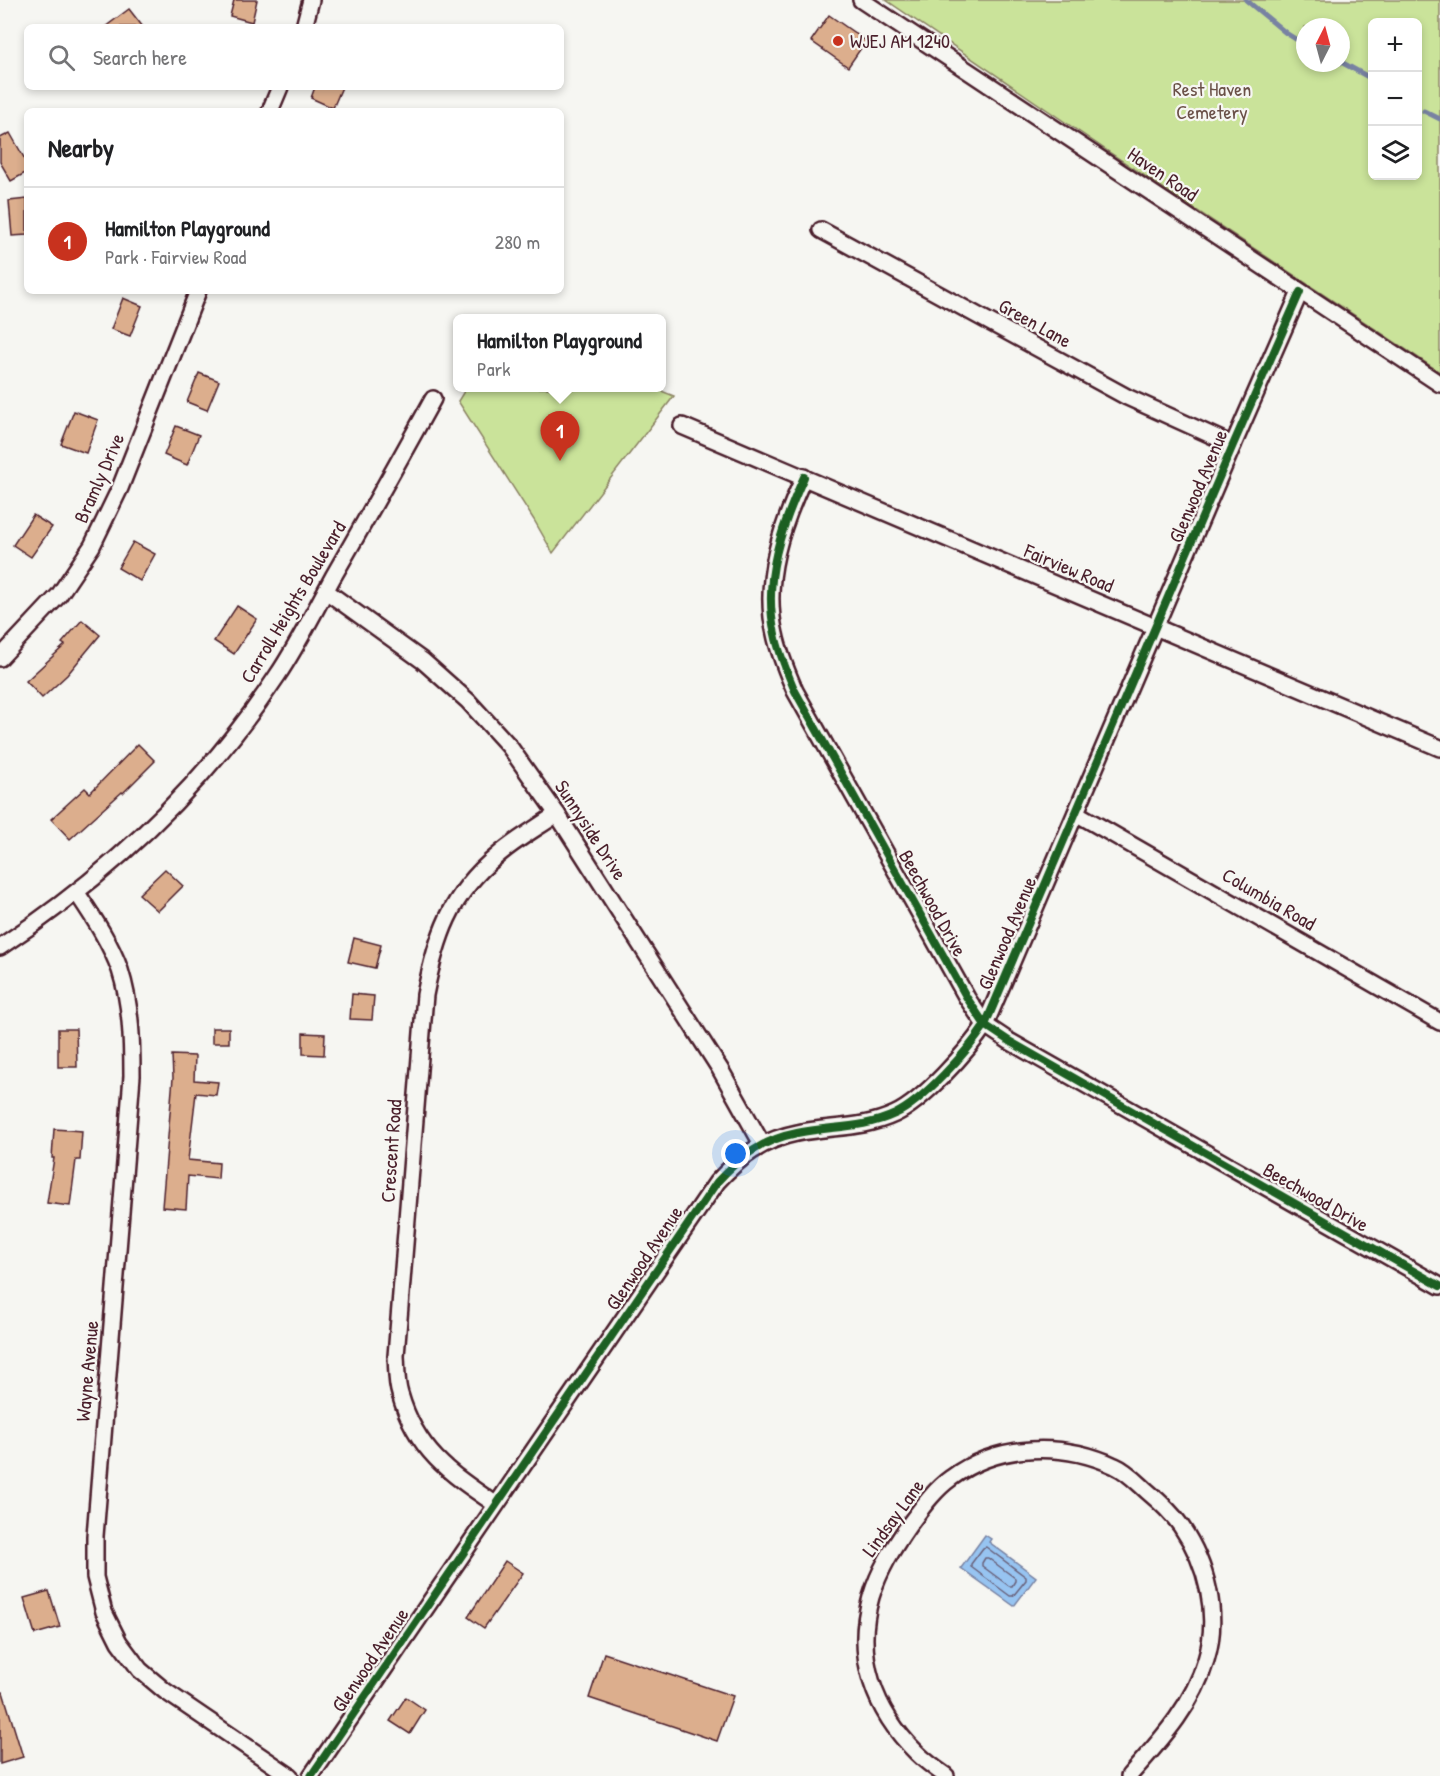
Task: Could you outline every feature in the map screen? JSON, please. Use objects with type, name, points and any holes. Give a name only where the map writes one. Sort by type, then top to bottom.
[{"type":"street","points":[[305,24],[311,0]]},
{"type":"street","name":"Haven Road","points":[[861,0],[1440,384]]},
{"type":"street","points":[[271,108],[279,90]]},
{"type":"street","name":"Green Lane","points":[[821,230],[1127,397],[1233,445]]},
{"type":"street","name":"Glenwood Avenue","points":[[311,1776],[717,1182],[736,1161],[762,1144],[796,1133],[866,1125],[896,1114],[921,1096],[970,1047],[985,1025],[1300,292]]},
{"type":"street","name":"Bramly Drive","points":[[0,658],[59,595],[92,546],[120,488],[197,294]]},
{"type":"street","name":"Carroll Heights Boulevard","points":[[0,947],[77,892],[128,850],[187,790],[233,735],[278,675],[433,399]]},
{"type":"street","name":"Fairview Road","points":[[682,426],[1440,748]]},
{"type":"street","name":"Beechwood Drive","points":[[804,477],[789,509],[773,571],[771,600],[774,632],[784,663],[795,691],[967,998],[985,1025],[1009,1041],[1440,1286]]},
{"type":"street","name":"Sunnyside Drive","points":[[326,591],[423,661],[468,701],[508,746],[557,814],[720,1069],[762,1144]]},
{"type":"street","name":"Columbia Road","points":[[1076,813],[1440,1022]]},
{"type":"street","name":"Crescent Road","points":[[495,1504],[454,1476],[430,1454],[413,1427],[399,1392],[396,1356],[425,995],[433,954],[446,919],[471,880],[498,855],[557,814]]},
{"type":"street","name":"Wayne Avenue","points":[[77,892],[106,938],[120,970],[132,1036],[132,1076],[95,1536],[95,1577],[104,1612],[119,1642],[140,1670],[165,1691],[290,1776]]},
{"type":"street","name":"Lindsay Lane","points":[[946,1776],[918,1754],[893,1726],[880,1705],[869,1678],[865,1635],[868,1609],[876,1579],[922,1506],[950,1479],[987,1458],[1013,1452],[1044,1449],[1092,1456],[1117,1467],[1136,1481],[1180,1525],[1196,1551],[1205,1576],[1212,1614],[1211,1638],[1206,1661],[1180,1715],[1128,1776]]},
{"type":"green space","name":"Rest Haven Cemetery","points":[[886,0],[1440,0],[1440,372],[1109,152]]},
{"type":"green space","points":[[464,392],[664,392],[674,396],[553,553],[458,401]]},
{"type":"water","points":[[985,1535],[991,1539],[989,1542],[1036,1577],[1014,1606],[961,1568]]},
{"type":"building","points":[[234,0],[257,0],[252,22],[230,16]]},
{"type":"building","points":[[129,9],[141,24],[109,24]]},
{"type":"building","name":"WJEJ AM 1240","points":[[829,15],[866,41],[848,67],[811,41]]},
{"type":"building","points":[[314,90],[341,90],[333,108],[311,98]]},
{"type":"building","points":[[10,133],[24,158],[24,174],[11,181],[0,162],[0,138]]},
{"type":"building","points":[[24,199],[24,235],[12,236],[9,201]]},
{"type":"building","points":[[123,298],[142,306],[130,336],[111,329]]},
{"type":"building","points":[[199,373],[219,381],[207,410],[187,402]]},
{"type":"building","points":[[74,411],[98,420],[86,453],[61,444]]},
{"type":"building","points":[[176,426],[199,435],[187,465],[164,455]]},
{"type":"building","points":[[33,515],[52,527],[31,557],[13,545]]},
{"type":"building","points":[[133,542],[155,554],[140,581],[118,568]]},
{"type":"building","points":[[237,606],[257,619],[234,654],[214,641]]},
{"type":"building","points":[[82,620],[100,635],[67,675],[42,698],[26,681],[65,645],[62,643]]},
{"type":"building","points":[[138,744],[155,761],[123,793],[70,839],[51,819],[85,788],[90,793]]},
{"type":"building","points":[[165,869],[183,886],[158,911],[139,894]]},
{"type":"building","points":[[354,938],[381,945],[375,968],[348,962]]},
{"type":"building","points":[[352,994],[374,996],[372,1020],[350,1019]]},
{"type":"building","points":[[212,1028],[229,1028],[229,1043],[212,1043]]},
{"type":"building","points":[[58,1029],[76,1029],[77,1067],[58,1067]]},
{"type":"building","points":[[303,1033],[325,1034],[324,1055],[303,1054]]},
{"type":"building","points":[[172,1055],[195,1056],[194,1080],[218,1082],[216,1095],[196,1093],[188,1160],[219,1163],[218,1179],[188,1176],[186,1209],[162,1207],[173,1078]]},
{"type":"building","points":[[54,1129],[82,1131],[80,1160],[76,1160],[70,1206],[47,1203],[54,1158],[52,1158]]},
{"type":"building","points":[[505,1561],[523,1573],[484,1628],[468,1617]]},
{"type":"building","points":[[49,1591],[60,1627],[35,1634],[24,1598]]},
{"type":"building","points":[[604,1653],[733,1696],[717,1741],[589,1698]]},
{"type":"building","points":[[3,1692],[23,1757],[0,1764],[0,1693]]},
{"type":"building","points":[[406,1697],[425,1710],[410,1734],[390,1721]]},
{"type":"waterway","points":[[1246,0],[1296,39]]},
{"type":"waterway","points":[[1350,67],[1368,77]]},
{"type":"waterway","points":[[1424,111],[1440,119]]},
{"type":"cycle path","points":[[311,1776],[717,1182],[743,1157],[773,1140],[797,1133],[859,1125],[883,1119],[906,1108],[944,1074],[985,1025],[1300,292]]},
{"type":"cycle path","points":[[804,477],[788,514],[776,553],[773,573],[772,614],[781,656],[795,691],[967,998],[985,1025],[1009,1041],[1440,1286]]},
{"type":"place","name":"WJEJ AM 1240","points":[[838,41]]},
{"type":"place","name":"Hamilton Playground","points":[[560,461]]}]
